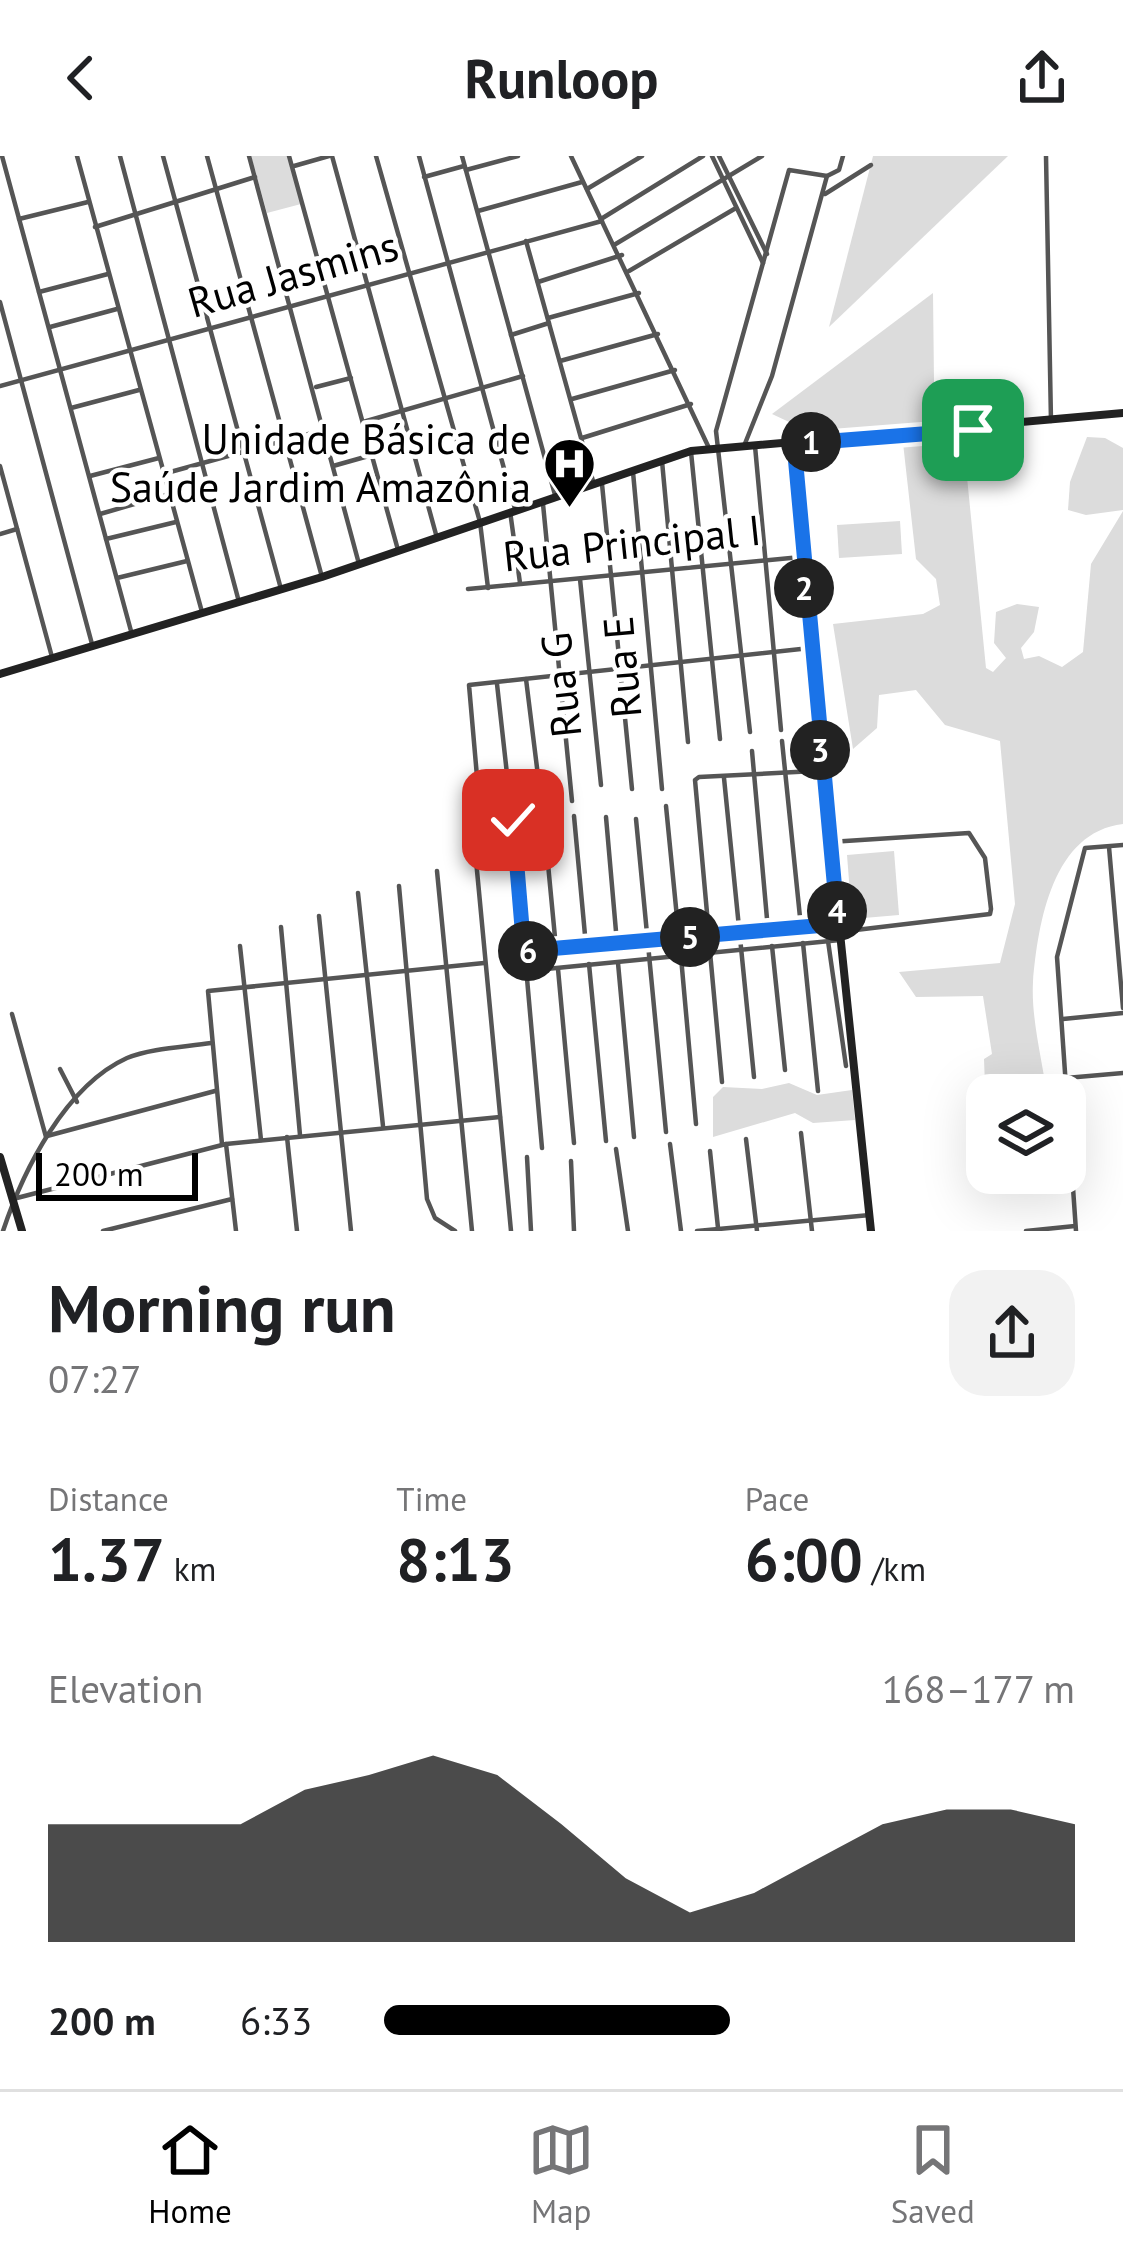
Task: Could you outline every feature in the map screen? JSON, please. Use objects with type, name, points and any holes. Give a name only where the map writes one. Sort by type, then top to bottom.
[{"type":"street","points":[[77,156],[202,612]]},
{"type":"street","points":[[119,156],[239,602]]},
{"type":"street","points":[[163,156],[280,589]]},
{"type":"street","points":[[207,156],[322,577]]},
{"type":"street","points":[[249,156],[359,564]]},
{"type":"street","points":[[290,156],[398,550]]},
{"type":"street","points":[[292,167],[331,156],[437,538]]},
{"type":"street","points":[[376,156],[480,522],[488,588]]},
{"type":"street","points":[[418,156],[513,510],[520,585]]},
{"type":"street","points":[[462,156],[555,495]]},
{"type":"street","points":[[424,177],[518,156]]},
{"type":"street","points":[[478,211],[585,185],[642,156]]},
{"type":"street","name":"Rua Jasmins","points":[[0,386],[602,220],[703,156]]},
{"type":"street","points":[[715,156],[766,254]]},
{"type":"street","points":[[614,244],[762,156]]},
{"type":"street","points":[[750,732],[722,447],[716,431],[790,168],[827,176],[839,170],[843,156]]},
{"type":"street","points":[[1046,156],[1051,421]]},
{"type":"street","points":[[5,157],[130,632]]},
{"type":"street","points":[[572,157],[709,448]]},
{"type":"street","points":[[821,196],[871,165]]},
{"type":"street","points":[[744,446],[772,376],[827,176]]},
{"type":"street","points":[[93,227],[174,198],[255,177]]},
{"type":"street","points":[[726,178],[763,263]]},
{"type":"street","points":[[19,219],[88,202]]},
{"type":"street","points":[[629,271],[736,208]]},
{"type":"street","points":[[526,242],[597,480],[613,576],[632,789]]},
{"type":"street","points":[[538,282],[622,255]]},
{"type":"street","points":[[39,292],[108,274]]},
{"type":"street","points":[[512,335],[639,293]]},
{"type":"street","points":[[0,302],[92,644]]},
{"type":"street","points":[[50,327],[117,309]]},
{"type":"street","points":[[560,361],[658,334]]},
{"type":"street","points":[[572,399],[675,370]]},
{"type":"street","points":[[363,422],[523,376]]},
{"type":"street","points":[[313,388],[351,378]]},
{"type":"street","points":[[71,408],[140,390]]},
{"type":"street","points":[[582,438],[691,404]]},
{"type":"street","points":[[0,674],[322,577],[691,451],[1123,413]]},
{"type":"street","points":[[163,474],[323,430]]},
{"type":"street","points":[[794,444],[801,557],[871,1231]]},
{"type":"street","points":[[755,446],[781,730]]},
{"type":"street","points":[[691,451],[720,739]]},
{"type":"street","points":[[333,466],[372,455]]},
{"type":"street","points":[[90,476],[159,458]]},
{"type":"street","points":[[662,459],[688,742]]},
{"type":"street","points":[[0,466],[52,657]]},
{"type":"street","name":"Rua E","points":[[633,468],[662,789]]},
{"type":"street","points":[[100,514],[169,494]]},
{"type":"street","points":[[543,498],[572,801]]},
{"type":"street","points":[[106,539],[176,522]]},
{"type":"street","points":[[0,535],[17,529]]},
{"type":"street","name":"Rua Principal I","points":[[468,590],[801,557]]},
{"type":"street","points":[[116,579],[187,561]]},
{"type":"street","name":"Rua G","points":[[580,579],[601,785]]},
{"type":"street","points":[[480,812],[469,685],[810,648]]},
{"type":"street","points":[[526,679],[541,800]]},
{"type":"street","points":[[497,682],[511,810]]},
{"type":"street","points":[[782,741],[801,927]]},
{"type":"street","points":[[752,751],[768,930]]},
{"type":"street","points":[[709,935],[695,781],[699,777],[815,771],[829,903],[823,925],[846,1066]]},
{"type":"street","points":[[724,778],[754,1077]]},
{"type":"street","points":[[666,806],[679,938]]},
{"type":"street","points":[[574,816],[586,946]]},
{"type":"street","points":[[606,817],[616,943]]},
{"type":"street","points":[[636,819],[666,1132]]},
{"type":"street","points":[[513,820],[542,1148]]},
{"type":"street","points":[[544,822],[556,949]]},
{"type":"street","points":[[526,970],[825,941],[839,932],[991,912],[985,857],[969,832],[830,842]]},
{"type":"street","points":[[1066,1074],[1058,948],[1082,853],[1090,845],[1123,845]]},
{"type":"street","points":[[1062,1019],[1123,1011],[1109,845]]},
{"type":"street","points":[[476,860],[512,1231]]},
{"type":"street","points":[[437,871],[472,1231]]},
{"type":"street","points":[[399,886],[424,1123],[427,1199],[435,1218],[454,1231]]},
{"type":"street","points":[[358,893],[382,1126]]},
{"type":"street","points":[[319,916],[351,1231]]},
{"type":"street","points":[[524,951],[823,925],[839,932]]},
{"type":"street","points":[[281,927],[300,1135]]},
{"type":"street","points":[[803,943],[818,1091]]},
{"type":"street","points":[[240,946],[261,1140]]},
{"type":"street","points":[[772,946],[785,1070]]},
{"type":"street","points":[[710,952],[722,1082]]},
{"type":"street","points":[[681,955],[696,1124]]},
{"type":"street","points":[[618,962],[634,1137]]},
{"type":"street","points":[[236,1231],[215,1091],[208,991],[484,963]]},
{"type":"street","points":[[589,964],[606,1141]]},
{"type":"street","points":[[558,968],[574,1143]]},
{"type":"street","points":[[12,1015],[46,1137]]},
{"type":"street","points":[[3,1231],[46,1137],[76,1102],[128,1058],[211,1043]]},
{"type":"street","points":[[61,1069],[76,1102]]},
{"type":"street","points":[[1086,1076],[1123,1073]]},
{"type":"street","points":[[46,1137],[215,1091]]},
{"type":"street","points":[[14,1199],[224,1144],[500,1117]]},
{"type":"street","points":[[801,1132],[812,1231]]},
{"type":"street","points":[[287,1137],[297,1231]]},
{"type":"street","points":[[746,1139],[757,1229]]},
{"type":"street","points":[[670,1144],[681,1231]]},
{"type":"street","points":[[616,1149],[628,1231]]},
{"type":"street","points":[[710,1151],[718,1228]]},
{"type":"street","points":[[0,1157],[22,1231]]},
{"type":"street","points":[[527,1157],[531,1231]]},
{"type":"street","points":[[571,1161],[574,1231]]},
{"type":"street","points":[[1026,1231],[1076,1228],[1074,1194]]},
{"type":"street","points":[[103,1231],[232,1198]]},
{"type":"street","points":[[697,1231],[870,1215]]},
{"type":"shaded area","points":[[251,156],[288,156],[301,204],[267,213]]},
{"type":"shaded area","points":[[873,156],[1008,156],[829,327]]},
{"type":"shaded area","points":[[933,293],[934,382],[962,407],[964,424],[819,436],[772,414]]},
{"type":"shaded area","points":[[963,437],[986,668],[993,672],[1006,658],[994,643],[996,612],[1017,604],[1039,607],[1034,632],[1021,648],[1024,659],[1039,656],[1062,667],[1083,652],[1091,564],[1123,511],[1123,824],[1099,831],[1080,844],[1065,862],[1045,908],[1033,982],[1043,1074],[985,1074],[984,1059],[992,1054],[983,996],[916,997],[899,972],[1000,963],[1015,904],[1000,741],[945,725],[916,690],[879,695],[877,728],[853,749],[833,624],[923,614],[940,605],[936,579],[916,559],[903,443]]},
{"type":"shaded area","points":[[1087,437],[1105,438],[1123,448],[1123,510],[1086,515],[1068,510],[1070,482]]},
{"type":"shaded area","points":[[900,521],[902,554],[839,558],[837,525]]},
{"type":"shaded area","points":[[894,851],[899,915],[852,919],[847,855]]},
{"type":"shaded area","points":[[789,1083],[817,1095],[852,1090],[855,1120],[813,1123],[795,1113],[713,1137],[713,1097],[723,1087],[762,1089]]},
{"type":"place","name":"Unidade Básica de Saúde Jardim Amazônia","points":[[570,509]]},
{"type":"route","points":[[513,820],[524,951],[838,924],[799,538],[794,444],[973,430]]}]
